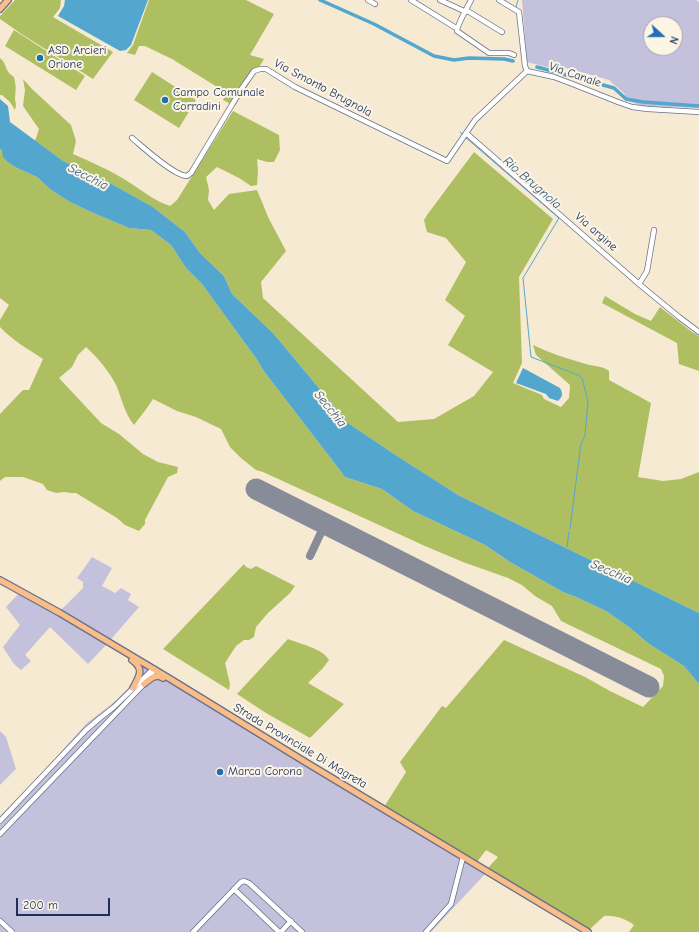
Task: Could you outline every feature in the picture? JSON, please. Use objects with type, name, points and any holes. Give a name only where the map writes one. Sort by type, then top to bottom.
[{"type":"main road","points":[[0,4],[2,0]]},
{"type":"main road","points":[[0,9],[8,0]]},
{"type":"main road","name":"Strada Provinciale Di Magreta","points":[[0,580],[154,669],[588,932]]},
{"type":"main road","points":[[115,646],[119,651],[135,661],[140,668],[138,678],[133,688]]},
{"type":"main road","points":[[144,684],[155,676],[158,676],[182,689],[185,688]]},
{"type":"street","points":[[368,0],[375,4]]},
{"type":"street","points":[[412,0],[418,2],[456,28],[458,32],[489,53],[509,53],[514,55]]},
{"type":"street","points":[[440,0],[466,11],[502,32]]},
{"type":"street","points":[[456,28],[471,0]]},
{"type":"street","points":[[499,0],[519,12],[525,66],[527,71]]},
{"type":"street","name":"Via Smonto Brugnola","points":[[132,138],[168,167],[182,176],[187,176],[191,173],[251,75],[257,69],[263,68],[285,82],[447,161],[479,116],[527,71]]},
{"type":"street","name":"Via Canale","points":[[527,71],[570,83],[632,107],[699,112]]},
{"type":"street","name":"Via argine","points":[[465,135],[639,284],[699,332]]},
{"type":"street","points":[[639,284],[647,271],[654,230]]},
{"type":"street","points":[[0,834],[144,684],[154,669]]},
{"type":"street","points":[[0,821],[86,730],[114,707],[150,671],[154,669]]},
{"type":"street","points":[[86,730],[92,730],[95,735]]},
{"type":"street","points":[[426,932],[451,904],[463,856]]},
{"type":"street","points":[[193,932],[241,882],[244,881],[249,883],[302,932]]},
{"type":"street","points":[[234,889],[280,932],[291,921]]},
{"type":"street","points":[[0,921],[12,932]]},
{"type":"shaded area","points":[[522,0],[696,0],[699,2],[699,108],[642,106],[624,99],[625,94],[609,80],[556,65],[555,69],[527,62]]},
{"type":"shaded area","points":[[92,557],[112,568],[102,586],[115,593],[121,588],[131,594],[128,600],[139,607],[88,664],[50,627],[25,655],[31,661],[21,670],[14,664],[3,647],[20,625],[6,607],[23,589],[61,610],[83,588],[83,582],[77,578]]},
{"type":"shaded area","points":[[144,659],[226,709],[331,781],[485,874],[431,932],[0,932],[0,816],[40,775],[87,723],[117,700],[132,684]]},
{"type":"shaded area","points":[[0,731],[6,737],[16,769],[0,785]]},
{"type":"green space","points":[[15,0],[61,0],[60,8],[53,17],[113,52],[93,79],[0,19],[0,16]]},
{"type":"green space","points":[[149,0],[246,0],[274,14],[250,55],[264,59],[235,106],[223,100],[227,93],[172,59],[145,46],[139,46],[135,55],[127,53],[133,45]]},
{"type":"green space","name":"ASD Arcieri Orione","points":[[14,30],[85,76],[76,90],[5,46]]},
{"type":"green space","points":[[0,58],[11,75],[14,77],[16,87],[15,110],[10,102],[0,95]]},
{"type":"green space","name":"Campo Comunale Corradini","points":[[152,72],[196,100],[179,128],[134,100]]},
{"type":"green space","points":[[23,79],[71,125],[76,141],[73,154],[114,173],[153,198],[170,206],[177,200],[233,111],[279,135],[280,150],[274,162],[267,162],[257,159],[257,185],[251,186],[217,167],[206,177],[209,190],[208,200],[214,210],[229,194],[257,190],[269,219],[286,251],[261,282],[263,298],[398,422],[434,419],[474,396],[493,372],[448,345],[465,316],[445,300],[466,262],[446,238],[427,232],[424,220],[474,152],[553,219],[519,277],[522,363],[513,383],[542,395],[544,399],[561,407],[569,398],[570,385],[536,355],[533,345],[566,358],[606,369],[609,371],[609,380],[651,403],[638,477],[663,481],[681,479],[699,472],[699,613],[458,495],[348,423],[273,333],[232,294],[224,276],[200,253],[185,232],[153,207],[101,178],[63,161],[35,141],[39,129],[23,106],[25,90]]},
{"type":"green space","points":[[0,149],[9,163],[37,177],[51,190],[70,202],[129,228],[151,230],[171,245],[186,268],[202,284],[256,358],[263,370],[345,477],[382,489],[413,511],[485,545],[510,562],[563,592],[606,611],[629,627],[649,644],[684,666],[699,684],[699,932],[629,932],[634,925],[612,916],[604,916],[589,930],[487,869],[498,857],[486,850],[477,862],[384,807],[406,772],[400,762],[442,706],[446,708],[504,640],[585,677],[643,707],[663,686],[664,676],[661,669],[561,621],[552,606],[535,596],[522,585],[508,578],[463,562],[425,546],[256,470],[230,447],[221,429],[196,417],[177,411],[153,399],[134,425],[126,412],[117,387],[111,376],[86,347],[78,355],[72,367],[59,378],[101,423],[119,434],[143,454],[158,462],[178,467],[177,473],[168,477],[145,520],[145,524],[139,531],[125,525],[117,518],[76,493],[56,493],[47,490],[43,484],[23,477],[5,477],[0,481],[0,414],[23,390],[29,390],[43,359],[15,340],[0,327],[0,320],[9,305],[0,298]]},
{"type":"green space","points":[[605,296],[635,314],[651,321],[660,307],[699,336],[699,371],[679,364],[677,343],[602,303]]},
{"type":"green space","points":[[244,564],[246,567],[251,569],[256,566],[295,586],[290,593],[268,613],[256,627],[254,637],[249,640],[244,640],[236,646],[225,663],[230,684],[229,690],[163,649]]},
{"type":"green space","points":[[288,639],[316,649],[326,656],[329,660],[308,683],[344,704],[310,738],[266,713],[237,694]]},
{"type":"water","points":[[65,0],[148,0],[131,45],[126,50],[120,51],[58,16],[64,6]]},
{"type":"water","name":"Secchia","points":[[0,99],[8,106],[10,122],[63,161],[101,178],[153,207],[185,232],[200,253],[224,276],[232,294],[273,333],[348,423],[458,495],[699,613],[699,684],[684,666],[649,644],[629,627],[606,611],[563,592],[510,562],[485,545],[413,511],[382,489],[345,477],[263,370],[256,358],[202,284],[186,268],[171,245],[151,230],[129,228],[70,202],[51,190],[37,177],[17,168],[3,157],[2,150],[0,149]]},
{"type":"water","points":[[523,368],[560,388],[562,396],[560,399],[558,401],[549,398],[546,394],[516,383]]},
{"type":"waterway","points":[[320,0],[374,24],[434,56],[454,60],[469,58],[504,59],[513,61]]},
{"type":"waterway","name":"Rio Brugnola","points":[[516,7],[518,0]]},
{"type":"waterway","points":[[537,67],[614,88],[626,99],[643,102],[699,106]]},
{"type":"waterway","name":"Rio Brugnola","points":[[460,132],[463,135]]},
{"type":"waterway","name":"Rio Brugnola","points":[[465,137],[559,218],[523,278],[531,357],[578,375],[582,378],[588,402],[585,435],[580,447],[570,529]]},
{"type":"waterway","name":"Rio Brugnola","points":[[567,547],[569,532]]},
{"type":"taxiway","points":[[310,556],[325,524]]},
{"type":"runway","points":[[256,489],[649,687]]},
{"type":"place","name":"ASD Arcieri Orione","points":[[40,58]]},
{"type":"place","name":"Campo Comunale Corradini","points":[[165,100]]},
{"type":"place","name":"Marca Corona","points":[[220,772]]}]
